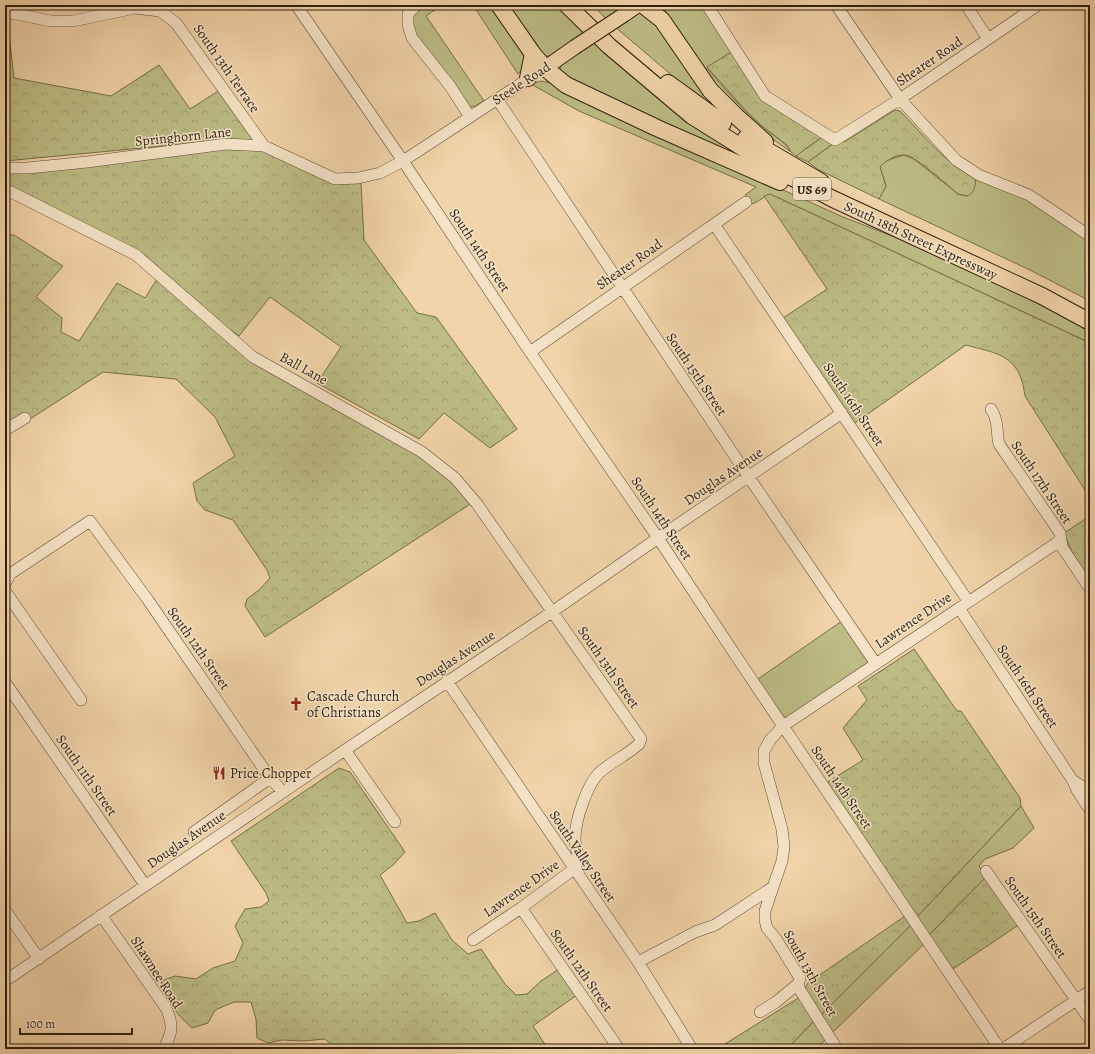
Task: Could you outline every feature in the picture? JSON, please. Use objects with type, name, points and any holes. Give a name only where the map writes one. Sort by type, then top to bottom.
[{"type":"highway","points":[[499,5],[533,54],[545,68],[566,85],[650,125],[773,180],[833,199]]},
{"type":"highway","name":"South 18th Street Expressway","points":[[567,5],[609,46],[692,116],[768,165],[833,199],[1042,296],[1090,322]]},
{"type":"highway","name":"South 18th Street Expressway","points":[[582,5],[627,49],[663,79],[748,140],[840,193],[1058,293],[1090,310]]},
{"type":"highway","points":[[643,5],[661,12],[710,90],[741,122],[792,165]]},
{"type":"highway","points":[[528,78],[533,54]]},
{"type":"main road","name":"Steele Road","points":[[545,68],[638,5]]},
{"type":"street","name":"South 14th Street","points":[[296,5],[403,161],[530,352],[658,538],[1000,1049]]},
{"type":"street","points":[[416,5],[408,14],[408,25],[412,38],[450,86],[470,117]]},
{"type":"street","name":"Shearer Road","points":[[707,5],[765,96],[835,140],[900,99],[1038,5]]},
{"type":"street","points":[[836,5],[900,99],[956,160],[979,175],[1029,195],[1090,236]]},
{"type":"street","points":[[966,5],[988,39]]},
{"type":"street","name":"South 13th Terrace","points":[[5,15],[12,13],[50,21],[73,21],[135,8],[160,11],[176,23],[264,146]]},
{"type":"street","name":"Steele Road","points":[[403,161],[545,68]]},
{"type":"street","name":"South 15th Street","points":[[497,99],[748,476],[876,664]]},
{"type":"street","name":"Springhorn Lane","points":[[5,168],[28,168],[87,162],[226,144],[264,146],[335,179],[358,178],[380,173],[403,161]]},
{"type":"street","name":"Ball Lane","points":[[5,189],[136,255],[253,357],[422,452],[455,478],[477,504],[552,612]]},
{"type":"street","name":"Shearer Road","points":[[530,352],[746,202]]},
{"type":"street","name":"South 16th Street","points":[[714,224],[842,413],[1073,780]]},
{"type":"street","name":"South 17th Street","points":[[991,409],[998,422],[997,435],[999,444],[1060,533],[1062,547],[1090,589]]},
{"type":"street","name":"Douglas Avenue","points":[[5,981],[447,681],[552,612],[748,476],[842,413]]},
{"type":"street","points":[[5,430],[25,418]]},
{"type":"street","name":"South 12th Street","points":[[5,584],[10,574],[90,521],[148,600],[270,778],[283,792]]},
{"type":"street","name":"Lawrence Drive","points":[[773,887],[782,861],[784,847],[782,828],[764,763],[764,751],[770,740],[783,726],[1061,540]]},
{"type":"street","points":[[5,590],[81,700]]},
{"type":"street","name":"South 13th Street","points":[[552,612],[640,739]]},
{"type":"street","name":"South Valley Street","points":[[447,681],[638,962],[692,1049]]},
{"type":"street","name":"South 11th Street","points":[[5,682],[145,885]]},
{"type":"street","name":"Lawrence Drive","points":[[473,940],[521,908],[574,869],[580,859],[575,849],[577,822],[589,786],[598,774],[639,744],[640,739]]},
{"type":"street","points":[[345,750],[395,822]]},
{"type":"street","points":[[194,832],[270,778]]},
{"type":"street","points":[[1073,780],[1090,792]]},
{"type":"street","points":[[1073,780],[1077,790],[1090,810]]},
{"type":"street","name":"South 15th Street","points":[[986,871],[1090,1020]]},
{"type":"street","points":[[638,962],[695,932],[715,925],[773,887]]},
{"type":"street","name":"South 13th Street","points":[[773,887],[765,912],[767,928],[800,978],[798,984],[800,990],[837,1049]]},
{"type":"street","name":"South 12th Street","points":[[521,908],[620,1049]]},
{"type":"street","points":[[5,910],[39,959]]},
{"type":"street","name":"Shawnee Road","points":[[101,916],[170,1015],[171,1034],[164,1049]]},
{"type":"street","points":[[760,1012],[776,1002],[798,984]]},
{"type":"street","points":[[1003,1049],[1090,991]]},
{"type":"green space","points":[[421,5],[442,5],[426,16],[484,101],[470,107],[415,34],[412,19],[414,13]]},
{"type":"green space","points":[[473,5],[493,5],[512,32],[521,48],[525,60],[523,68],[518,74]]},
{"type":"green space","points":[[504,5],[556,5],[585,33],[550,56],[545,56],[540,54]]},
{"type":"green space","points":[[593,5],[626,5],[606,19]]},
{"type":"green space","points":[[664,5],[704,5],[733,51],[707,68],[747,112],[765,129],[785,144],[791,152],[768,136],[719,90],[667,16]]},
{"type":"green space","points":[[639,12],[658,22],[724,113],[675,78],[614,26]]},
{"type":"green space","points":[[7,18],[14,78],[111,96],[159,65],[190,109],[220,90],[252,137],[252,141],[216,141],[5,161],[5,19]]},
{"type":"green space","points":[[592,41],[664,102],[751,163],[574,84],[561,71],[560,65]]},
{"type":"green space","points":[[733,51],[756,88],[822,137],[796,156],[791,152],[787,145],[762,126],[746,111],[707,67]]},
{"type":"green space","points":[[541,81],[556,84],[699,152],[843,217],[900,239],[992,281],[1054,311],[1090,332],[1090,343],[770,194],[753,204],[745,195],[756,187],[579,111],[531,84]]},
{"type":"green space","points":[[896,110],[900,111],[926,139],[955,166],[976,178],[974,189],[970,195],[967,196],[958,194],[917,160],[905,155],[891,158],[880,167],[886,186],[879,199],[819,170],[808,162],[834,143],[846,141]]},
{"type":"green space","points":[[822,137],[834,143],[808,162],[796,156]]},
{"type":"green space","points":[[222,149],[261,149],[361,183],[364,240],[417,313],[436,317],[517,429],[490,448],[444,413],[419,439],[317,383],[341,347],[270,297],[239,336],[207,313],[144,259],[5,186],[5,173]]},
{"type":"green space","points":[[904,155],[914,159],[958,194],[967,196],[976,178],[1035,203],[1090,242],[1090,301],[1030,270],[879,199],[886,186],[880,167],[885,161]]},
{"type":"green space","points":[[770,194],[1090,343],[1090,498],[1025,396],[1022,380],[1017,369],[998,354],[966,345],[855,423],[783,318],[827,289],[764,196]]},
{"type":"green space","points":[[5,235],[14,235],[63,266],[36,297],[62,318],[61,332],[79,341],[117,283],[145,298],[157,279],[255,361],[418,452],[456,483],[472,503],[265,637],[245,606],[247,599],[259,590],[270,578],[267,570],[233,520],[205,510],[197,501],[193,483],[235,456],[215,417],[176,379],[103,372],[16,428],[5,412]]},
{"type":"green space","points":[[1090,516],[1090,579],[1072,552],[1064,533]]},
{"type":"green space","points":[[842,621],[868,663],[786,718],[783,716],[758,679]]},
{"type":"green space","points":[[914,649],[957,711],[961,711],[1020,798],[1021,806],[917,917],[826,783],[863,760],[843,728],[867,700],[858,686]]},
{"type":"green space","points":[[339,768],[350,772],[405,852],[393,865],[380,875],[407,923],[419,921],[435,913],[452,940],[468,954],[481,949],[505,984],[516,995],[527,994],[541,981],[559,969],[577,995],[533,1026],[548,1049],[337,1049],[325,1039],[303,1041],[282,1040],[268,1043],[257,1038],[256,1019],[251,1002],[234,1002],[215,1010],[208,1023],[192,1028],[177,1013],[169,1001],[161,981],[175,976],[196,979],[213,968],[235,961],[243,943],[235,926],[245,909],[261,907],[269,901],[266,893],[231,841]]},
{"type":"green space","points":[[1021,806],[1034,828],[1013,848],[985,859],[979,866],[986,877],[929,935],[917,917]]},
{"type":"green space","points":[[986,877],[1020,924],[953,969],[929,935]]},
{"type":"green space","points":[[905,916],[911,925],[821,1015],[805,988],[808,983]]},
{"type":"green space","points":[[911,925],[924,944],[832,1033],[821,1015]]},
{"type":"green space","points":[[800,997],[814,1021],[787,1049],[717,1049]]},
{"type":"green space","points":[[814,1021],[825,1040],[816,1049],[787,1049]]},
{"type":"place","name":"Cascade Church of Christians","points":[[296,704]]},
{"type":"place","name":"Price Chopper","points":[[219,773]]}]
